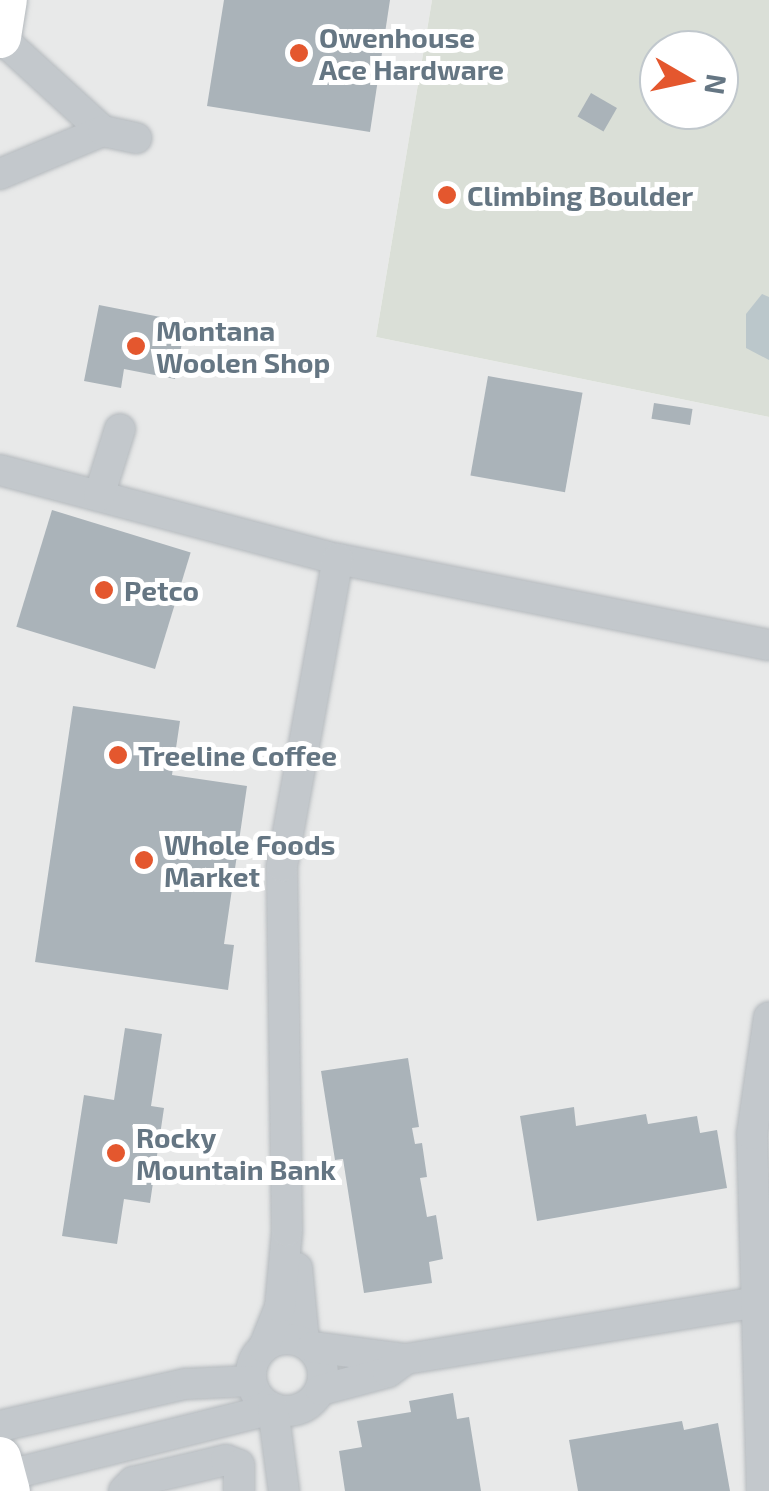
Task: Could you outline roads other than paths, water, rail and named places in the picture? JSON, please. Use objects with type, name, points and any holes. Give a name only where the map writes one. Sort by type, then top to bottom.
[{"type":"highway","points":[[0,37],[6,0]]},
{"type":"lane","points":[[0,37],[103,131],[136,138]]},
{"type":"lane","points":[[0,174],[103,131]]},
{"type":"lane","points":[[99,496],[120,429]]},
{"type":"lane","points":[[0,470],[338,558],[769,644]]},
{"type":"lane","points":[[251,1381],[280,1307],[287,1232],[282,866],[338,558]]},
{"type":"lane","points":[[762,1491],[752,1134],[769,1017]]},
{"type":"lane","points":[[284,1491],[302,1416],[318,1394],[322,1367],[308,1345],[287,1232]]},
{"type":"lane","points":[[264,1347],[288,1339],[406,1359],[758,1302]]},
{"type":"lane","points":[[4,1475],[273,1409],[295,1411],[318,1394],[388,1372],[406,1359]]},
{"type":"lane","points":[[251,1381],[273,1409],[284,1491]]},
{"type":"lane","points":[[0,1426],[185,1384],[251,1381]]},
{"type":"lane","points":[[124,1491],[133,1482],[226,1460],[239,1465],[239,1491]]},
{"type":"place","name":"Owenhouse Ace Hardware","points":[[299,53]]},
{"type":"place","name":"Climbing Boulder","points":[[447,195]]},
{"type":"place","name":"Montana Woolen Shop","points":[[136,346]]},
{"type":"place","name":"Petco","points":[[104,590]]},
{"type":"place","name":"Treeline Coffee","points":[[118,755]]},
{"type":"place","name":"Whole Foods Market","points":[[144,860]]},
{"type":"place","name":"Rocky Mountain Bank","points":[[116,1153]]}]
